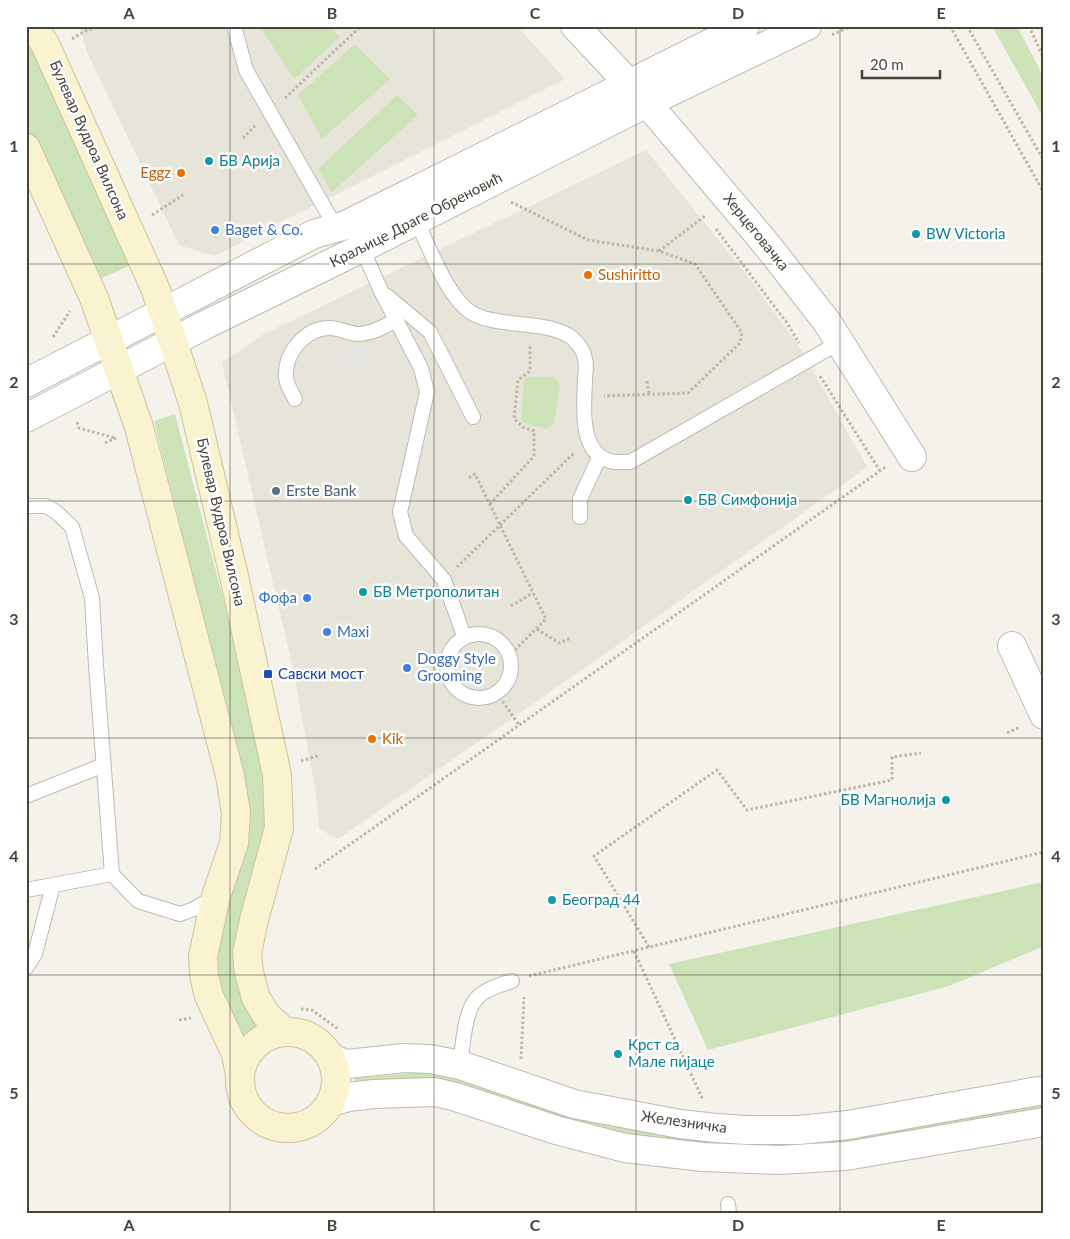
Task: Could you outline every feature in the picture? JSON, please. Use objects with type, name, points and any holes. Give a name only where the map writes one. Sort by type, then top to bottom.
[{"type":"main road","name":"Булевар Вудроа Вилсона","points":[[33,26],[45,44],[156,288],[193,403],[234,576],[277,775],[279,828],[247,953],[249,973],[256,998],[267,1016],[285,1032]]},
{"type":"main road","points":[[26,148],[94,298],[139,427],[230,776],[236,813],[234,843],[216,896],[203,956],[204,975],[209,996],[236,1054],[241,1088],[245,1101],[251,1111],[260,1119],[269,1124],[290,1128],[307,1125],[323,1114],[331,1102],[336,1084],[334,1066],[330,1056],[317,1041],[308,1036],[285,1032],[272,1035],[256,1044],[246,1056],[240,1076]]},
{"type":"street","name":"Херцеговачка","points":[[576,26],[638,94],[768,245],[826,322],[840,342],[902,460]]},
{"type":"street","name":"Краљице Драге Обреновић","points":[[26,418],[416,220],[638,94],[745,26]]},
{"type":"street","name":"Краљице Драге Обреновић","points":[[26,383],[314,234],[346,225],[638,94],[807,26]]},
{"type":"street","points":[[1012,646],[1044,714]]},
{"type":"street","name":"Железничка","points":[[330,1056],[347,1064],[404,1058],[430,1059],[460,1065],[574,1104],[680,1124],[716,1128],[799,1130],[848,1125],[1044,1090]]},
{"type":"street","name":"Железничка","points":[[331,1102],[348,1097],[374,1094],[435,1092],[547,1127],[625,1148],[702,1157],[779,1160],[846,1156],[1044,1122]]},
{"type":"lane","points":[[234,26],[246,70],[336,228]]},
{"type":"lane","points":[[416,220],[450,289],[458,301],[471,313],[485,320],[556,329],[576,340],[586,360],[584,425],[588,440],[600,456],[613,462],[630,462],[840,342]]},
{"type":"lane","points":[[362,248],[381,292],[421,368],[427,392],[400,512],[406,536],[444,580],[464,636]]},
{"type":"lane","points":[[381,292],[430,332],[473,418]]},
{"type":"lane","points":[[295,399],[286,380],[286,367],[290,356],[298,344],[308,335],[319,329],[331,328],[358,334],[373,332],[396,320]]},
{"type":"lane","points":[[580,517],[580,500],[600,456]]},
{"type":"lane","points":[[26,506],[46,506],[56,512],[72,527],[92,598],[112,874],[138,901],[180,914],[194,909],[216,896]]},
{"type":"lane","points":[[482,633],[500,640],[510,655],[510,677],[496,694],[480,699],[462,694],[450,682],[446,665],[448,656],[451,648],[464,636],[482,633]]},
{"type":"lane","points":[[26,796],[104,765]]},
{"type":"lane","points":[[26,890],[112,874]]},
{"type":"lane","points":[[26,968],[34,954],[53,885]]},
{"type":"lane","points":[[460,1065],[467,1019],[477,997],[495,987],[518,979]]},
{"type":"path","points":[[70,41],[85,31],[101,26]]},
{"type":"path","points":[[243,138],[361,26]]},
{"type":"path","points":[[950,26],[1044,193]]},
{"type":"path","points":[[967,26],[1044,161]]},
{"type":"path","points":[[1029,26],[1044,59]]},
{"type":"path","points":[[149,217],[183,195]]},
{"type":"path","points":[[510,202],[588,240],[659,251],[695,264],[742,333],[740,344],[688,393],[585,396]]},
{"type":"path","points":[[659,251],[704,214],[786,323],[880,471]]},
{"type":"path","points":[[50,342],[73,307]]},
{"type":"path","points":[[490,504],[534,456],[534,431],[523,427],[514,419],[518,380],[530,371],[530,346]]},
{"type":"path","points":[[648,381],[649,394]]},
{"type":"path","points":[[444,580],[588,440]]},
{"type":"path","points":[[315,869],[880,471],[902,460]]},
{"type":"path","points":[[469,478],[475,474],[546,620],[510,655]]},
{"type":"path","points":[[512,606],[534,593]]},
{"type":"path","points":[[537,629],[559,643],[571,638]]},
{"type":"path","points":[[496,694],[519,725]]},
{"type":"path","points":[[649,947],[594,856],[717,770],[747,810],[892,780],[892,757],[921,752]]},
{"type":"path","points":[[489,1075],[495,1064],[521,1061],[518,979],[1044,852]]},
{"type":"path","points":[[634,951],[716,1128]]},
{"type":"shaded area","points":[[80,26],[517,26],[565,79],[214,256],[179,245],[87,52]]},
{"type":"shaded area","points":[[646,150],[746,274],[801,349],[867,467],[609,651],[338,839],[319,829],[316,793],[293,669],[222,363],[264,334]]},
{"type":"shaded area","points":[[343,344],[372,350],[368,369],[339,363]]},
{"type":"green space","points":[[26,26],[143,260],[88,284],[26,148]]},
{"type":"green space","points":[[260,26],[329,26],[340,37],[294,79]]},
{"type":"green space","points":[[992,26],[1017,26],[1044,78],[1044,119]]},
{"type":"green space","points":[[355,44],[390,79],[322,139],[298,95]]},
{"type":"green space","points":[[397,95],[418,115],[332,192],[318,169]]},
{"type":"green space","points":[[528,377],[555,377],[560,385],[554,423],[546,429],[524,423],[521,419],[524,380]]},
{"type":"green space","points":[[175,414],[264,756],[273,815],[245,918],[269,1030],[243,1043],[219,988],[214,966],[239,761],[154,421]]},
{"type":"green space","points":[[1044,882],[1044,946],[949,986],[708,1050],[669,964]]},
{"type":"green space","points":[[440,1071],[648,1127],[1044,1100],[1044,1112],[833,1149],[665,1143],[356,1085],[354,1078]]},
{"type":"place","name":"БВ Арија","points":[[209,161]]},
{"type":"place","name":"Eggz","points":[[181,173]]},
{"type":"place","name":"Baget & Co.","points":[[215,230]]},
{"type":"place","name":"BW Victoria","points":[[916,234]]},
{"type":"place","name":"Sushiritto","points":[[588,275]]},
{"type":"place","name":"Erste Bank","points":[[276,491]]},
{"type":"place","name":"БВ Симфонија","points":[[688,500]]},
{"type":"place","name":"БВ Метрополитан","points":[[363,592]]},
{"type":"place","name":"Фофа","points":[[307,598]]},
{"type":"place","name":"Maxi","points":[[327,632]]},
{"type":"place","name":"Doggy Style Grooming","points":[[407,668]]},
{"type":"place","name":"Савски мост","points":[[268,674]]},
{"type":"place","name":"Kik","points":[[372,739]]},
{"type":"place","name":"БВ Магнолија","points":[[946,800]]},
{"type":"place","name":"Београд 44","points":[[552,900]]},
{"type":"place","name":"Крст са Мале пијаце","points":[[618,1054]]}]
